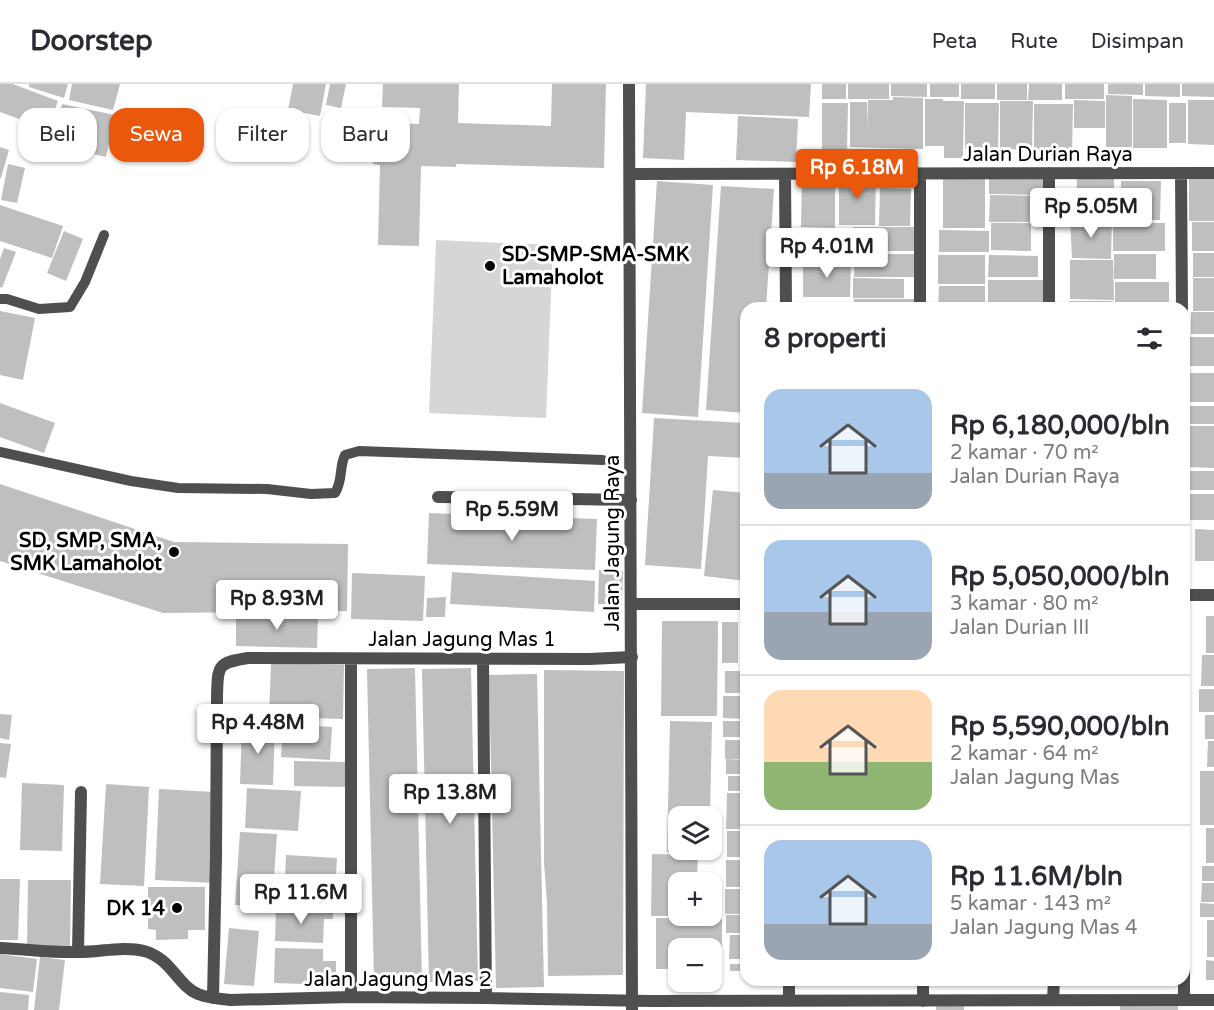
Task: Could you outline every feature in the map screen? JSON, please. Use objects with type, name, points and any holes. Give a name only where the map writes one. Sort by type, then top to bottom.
[{"type":"street","name":"Jalan Jagung Raya","points":[[629,84],[632,1005]]},
{"type":"street","points":[[1049,173],[1049,302]]},
{"type":"street","points":[[1181,173],[1182,302]]},
{"type":"street","name":"Jalan Durian Raya","points":[[630,174],[1214,173]]},
{"type":"street","points":[[785,174],[786,302]]},
{"type":"street","points":[[920,174],[920,302]]},
{"type":"street","points":[[438,497],[631,500]]},
{"type":"street","points":[[1190,595],[1214,595]]},
{"type":"street","points":[[631,604],[740,604]]},
{"type":"street","name":"Jalan Jagung Mas 1","points":[[213,998],[217,673],[221,665],[248,658],[589,659],[632,657]]},
{"type":"street","points":[[351,659],[351,997]]},
{"type":"street","points":[[483,659],[486,998]]},
{"type":"street","points":[[78,952],[81,792]]},
{"type":"street","name":"Jalan Jagung Mas 2","points":[[0,948],[78,952],[129,949],[144,951],[161,958],[197,994],[230,1000],[351,997],[486,998],[632,1005],[789,1001],[1214,1000]]},
{"type":"street","points":[[789,986],[789,1001]]},
{"type":"street","points":[[923,986],[923,1001]]},
{"type":"street","points":[[1053,1000],[1054,986]]},
{"type":"street","points":[[1184,986],[1184,1000]]},
{"type":"lane","points":[[0,299],[39,309],[70,307],[85,282],[104,236]]},
{"type":"lane","points":[[0,452],[131,481],[178,488],[267,489],[311,494],[335,493],[338,489],[345,455],[359,451],[603,460]]},
{"type":"shaded area","points":[[436,240],[553,245],[546,418],[429,413]]},
{"type":"building","points":[[0,84],[13,84],[58,101],[55,108],[18,108],[18,119],[0,112]]},
{"type":"building","points":[[29,84],[68,84],[64,98],[29,87]]},
{"type":"building","points":[[72,84],[120,84],[114,108],[109,109],[69,100]]},
{"type":"building","points":[[293,84],[326,84],[320,116],[309,114],[309,108],[288,108]]},
{"type":"building","points":[[330,84],[346,84],[341,108],[326,105]]},
{"type":"building","points":[[383,84],[459,84],[458,123],[551,126],[552,84],[606,84],[604,168],[456,164],[456,167],[421,166],[419,246],[378,245],[380,165],[373,164],[373,162],[410,162],[410,124],[419,124],[420,108],[382,107]]},
{"type":"building","points":[[646,84],[811,84],[809,117],[686,112],[684,160],[643,158]]},
{"type":"building","points":[[822,84],[846,84],[846,99],[822,99]]},
{"type":"building","points":[[848,84],[889,84],[889,99],[848,99]]},
{"type":"building","points":[[891,84],[927,84],[927,97],[891,96]]},
{"type":"building","points":[[930,84],[959,84],[959,97],[930,97]]},
{"type":"building","points":[[961,84],[995,84],[995,99],[961,99]]},
{"type":"building","points":[[997,84],[1027,84],[1027,100],[997,100]]},
{"type":"building","points":[[1029,84],[1062,84],[1062,100],[1028,100]]},
{"type":"building","points":[[1065,84],[1104,84],[1104,99],[1065,99]]},
{"type":"building","points":[[1108,84],[1143,84],[1143,95],[1108,94]]},
{"type":"building","points":[[1145,84],[1180,84],[1180,97],[1145,96]]},
{"type":"building","points":[[1182,84],[1214,84],[1214,97],[1182,96]]},
{"type":"building","points":[[1106,95],[1132,96],[1132,147],[1106,147]]},
{"type":"building","points":[[893,97],[923,98],[923,149],[850,147],[850,102],[867,102],[868,129],[868,100],[893,100]]},
{"type":"building","points":[[925,99],[964,101],[963,158],[944,158],[944,146],[925,146]]},
{"type":"building","points":[[1133,99],[1167,100],[1167,148],[1133,148]]},
{"type":"building","points":[[1074,100],[1105,101],[1105,128],[1074,128]]},
{"type":"building","points":[[1188,100],[1214,100],[1214,145],[1188,144]]},
{"type":"building","points":[[1000,101],[1033,101],[1032,150],[1000,149]]},
{"type":"building","points":[[822,103],[848,103],[847,151],[822,150]]},
{"type":"building","points":[[965,103],[999,103],[998,149],[965,149]]},
{"type":"building","points":[[1169,103],[1186,103],[1186,143],[1169,143]]},
{"type":"building","points":[[62,104],[81,108],[61,108]]},
{"type":"building","points":[[1034,104],[1073,104],[1072,154],[1034,154]]},
{"type":"building","points":[[97,111],[109,114],[109,143],[106,157],[97,155]]},
{"type":"building","points":[[738,116],[798,119],[796,162],[736,160]]},
{"type":"building","points":[[0,147],[9,150],[1,178],[0,178]]},
{"type":"building","points":[[8,164],[25,168],[17,203],[1,200]]},
{"type":"building","points":[[802,175],[835,176],[835,228],[801,227]]},
{"type":"building","points":[[839,175],[876,175],[875,225],[839,225]]},
{"type":"building","points":[[943,175],[985,175],[985,228],[943,228]]},
{"type":"building","points":[[989,175],[1045,175],[1045,195],[989,194]]},
{"type":"building","points":[[1077,176],[1114,176],[1114,218],[1076,218]]},
{"type":"building","points":[[1189,177],[1214,177],[1214,221],[1189,221]]},
{"type":"building","points":[[657,181],[713,185],[698,417],[642,413]]},
{"type":"building","points":[[1121,181],[1161,181],[1160,220],[1121,220]]},
{"type":"building","points":[[721,186],[774,189],[766,302],[740,302],[740,413],[706,410]]},
{"type":"building","points":[[880,188],[911,189],[910,226],[879,226]]},
{"type":"building","points":[[990,195],[1036,196],[1036,222],[989,222]]},
{"type":"building","points":[[0,205],[63,226],[52,258],[0,241]]},
{"type":"building","points":[[1070,219],[1112,219],[1111,259],[1072,258]]},
{"type":"building","points":[[1192,222],[1214,222],[1214,251],[1192,251]]},
{"type":"building","points":[[991,223],[1031,223],[1031,251],[991,250]]},
{"type":"building","points":[[1113,223],[1165,223],[1165,251],[1113,251]]},
{"type":"building","points":[[853,227],[916,227],[915,251],[853,251]]},
{"type":"building","points":[[803,230],[851,230],[850,258],[803,258]]},
{"type":"building","points":[[939,230],[989,231],[989,252],[939,252]]},
{"type":"building","points":[[64,231],[83,239],[66,281],[47,273]]},
{"type":"building","points":[[4,248],[16,252],[2,288],[0,287],[0,259]]},
{"type":"building","points":[[1193,253],[1214,253],[1214,277],[1193,277]]},
{"type":"building","points":[[855,254],[915,254],[915,277],[854,277]]},
{"type":"building","points":[[1114,254],[1156,254],[1156,279],[1114,279]]},
{"type":"building","points":[[938,255],[985,255],[985,284],[938,284]]},
{"type":"building","points":[[989,255],[1038,256],[1038,277],[988,277]]},
{"type":"building","points":[[1070,260],[1113,260],[1114,300],[1070,299]]},
{"type":"building","points":[[803,262],[851,262],[850,297],[803,297]]},
{"type":"building","points":[[853,278],[904,279],[904,298],[853,298]]},
{"type":"building","points":[[1193,278],[1214,278],[1214,311],[1193,311]]},
{"type":"building","points":[[988,280],[1044,280],[1044,302],[988,302]]},
{"type":"building","points":[[1115,282],[1169,282],[1169,302],[1115,302]]},
{"type":"building","points":[[939,286],[985,286],[985,302],[938,302]]},
{"type":"building","points":[[854,299],[915,299],[915,302],[854,302]]},
{"type":"building","points":[[1069,301],[1113,301],[1113,302]]},
{"type":"building","points":[[0,311],[35,318],[23,380],[0,375]]},
{"type":"building","points":[[1191,312],[1214,312],[1214,334],[1191,334]]},
{"type":"building","points":[[1190,337],[1214,337],[1214,366],[1190,366]]},
{"type":"building","points":[[1190,373],[1214,373],[1214,402],[1190,402]]},
{"type":"building","points":[[0,403],[55,423],[44,453],[0,437]]},
{"type":"building","points":[[1190,406],[1214,406],[1214,424],[1190,424]]},
{"type":"building","points":[[654,418],[740,423],[740,458],[708,456],[701,569],[645,565]]},
{"type":"building","points":[[1190,426],[1214,426],[1214,468],[1190,467]]},
{"type":"building","points":[[1190,471],[1214,471],[1214,490],[1190,490]]},
{"type":"building","name":"SD, SMP, SMA, SMK Lamaholot","points":[[0,484],[174,542],[348,544],[347,611],[163,613],[0,561]]},
{"type":"building","points":[[713,490],[740,492],[740,580],[704,576]]},
{"type":"building","points":[[1190,494],[1214,494],[1214,520],[1190,520]]},
{"type":"building","points":[[429,513],[597,519],[595,570],[427,564]]},
{"type":"building","points":[[1195,529],[1214,530],[1214,561],[1195,561]]},
{"type":"building","points":[[599,570],[623,571],[622,605],[598,604]]},
{"type":"building","points":[[452,572],[595,581],[594,612],[450,604]]},
{"type":"building","points":[[352,573],[425,576],[423,621],[351,619]]},
{"type":"building","points":[[446,597],[445,617],[426,617],[427,598]]},
{"type":"building","points":[[236,615],[318,617],[317,648],[236,646]]},
{"type":"building","points":[[1206,616],[1214,616],[1214,653],[1206,653]]},
{"type":"building","points":[[662,621],[718,621],[717,716],[661,716]]},
{"type":"building","points":[[722,622],[738,622],[738,663],[722,663]]},
{"type":"building","points":[[1202,655],[1214,655],[1214,686],[1201,686]]},
{"type":"building","points":[[271,663],[344,665],[343,719],[269,717]]},
{"type":"building","points":[[415,668],[422,981],[374,982],[367,669]]},
{"type":"building","points":[[471,668],[478,981],[429,982],[422,669]]},
{"type":"building","points":[[544,670],[624,671],[623,975],[548,976],[544,863]]},
{"type":"building","points":[[725,671],[740,671],[740,693],[725,693]]},
{"type":"building","points":[[537,674],[544,987],[496,988],[489,675]]},
{"type":"building","points":[[1199,689],[1214,689],[1214,712],[1199,712]]},
{"type":"building","points":[[723,696],[740,696],[740,719],[723,718]]},
{"type":"building","points":[[0,714],[12,715],[9,740],[0,738]]},
{"type":"building","points":[[1205,715],[1214,715],[1214,739],[1205,739]]},
{"type":"building","points":[[670,721],[712,722],[710,806],[668,806]]},
{"type":"building","points":[[723,721],[740,721],[740,737],[723,737]]},
{"type":"building","points":[[283,724],[332,727],[330,760],[281,757]]},
{"type":"building","points":[[242,725],[275,726],[273,785],[240,784]]},
{"type":"building","points":[[725,740],[740,740],[740,759],[725,759]]},
{"type":"building","points":[[1208,741],[1214,741],[1214,767],[1207,767]]},
{"type":"building","points":[[0,743],[11,744],[6,778],[0,777]]},
{"type":"building","points":[[726,759],[740,760],[740,774],[726,774]]},
{"type":"building","points":[[294,761],[346,762],[345,787],[294,786]]},
{"type":"building","points":[[1200,771],[1214,771],[1214,825],[1200,825]]},
{"type":"building","points":[[728,776],[740,776],[740,791],[728,791]]},
{"type":"building","points":[[22,783],[64,785],[62,851],[20,850]]},
{"type":"building","points":[[106,784],[149,787],[144,886],[100,884]]},
{"type":"building","points":[[247,788],[301,791],[298,831],[245,828]]},
{"type":"building","points":[[159,789],[214,792],[214,883],[155,880]]},
{"type":"building","points":[[727,793],[740,793],[740,829],[726,829]]},
{"type":"building","points":[[1206,828],[1214,828],[1214,863],[1206,863]]},
{"type":"building","points":[[727,831],[740,831],[740,857],[727,857]]},
{"type":"building","points":[[240,832],[277,834],[272,907],[235,905]]},
{"type":"building","points":[[652,854],[668,854],[668,860],[698,860],[697,872],[668,872],[668,916],[651,916]]},
{"type":"building","points":[[286,855],[337,858],[334,906],[284,903]]},
{"type":"building","points":[[726,860],[740,860],[740,887],[726,887]]},
{"type":"building","points":[[1202,866],[1214,866],[1214,881],[1202,881]]},
{"type":"building","points":[[0,879],[20,879],[18,940],[0,940]]},
{"type":"building","points":[[28,880],[71,880],[70,947],[27,946]]},
{"type":"building","points":[[1202,883],[1214,883],[1214,902],[1201,902]]},
{"type":"building","name":"DK 14","points":[[148,887],[205,887],[205,930],[188,930],[188,939],[156,940],[156,930],[148,929]]},
{"type":"building","points":[[725,889],[740,889],[740,914],[725,914]]},
{"type":"building","points":[[1200,903],[1214,904],[1214,917],[1200,917]]},
{"type":"building","points":[[276,909],[333,911],[333,919],[324,919],[323,943],[275,941]]},
{"type":"building","points":[[726,915],[740,915],[740,933],[726,933]]},
{"type":"building","points":[[656,918],[668,918],[668,926],[722,926],[722,938],[668,938],[668,969],[656,969]]},
{"type":"building","points":[[1207,920],[1214,920],[1214,957],[1207,957]]},
{"type":"building","points":[[229,928],[259,931],[254,986],[224,984]]},
{"type":"building","points":[[730,935],[740,935],[740,959],[729,959]]},
{"type":"building","points":[[275,948],[323,949],[323,961],[336,961],[336,985],[274,983]]},
{"type":"building","points":[[0,954],[37,959],[33,992],[0,988]]},
{"type":"building","points":[[40,957],[65,960],[59,1010],[34,1010]]},
{"type":"building","points":[[1206,960],[1214,961],[1214,980],[1206,980]]},
{"type":"building","points":[[730,964],[740,964],[740,971],[730,971]]},
{"type":"building","points":[[0,992],[29,995],[28,1010],[0,1010]]},
{"type":"building","points":[[1178,1005],[1178,1010],[1120,1010],[1120,1006]]},
{"type":"building","points":[[936,1006],[964,1006],[964,1010],[936,1010]]},
{"type":"place","name":"SD-SMP-SMA-SMK Lamaholot","points":[[490,266]]},
{"type":"place","name":"SD, SMP, SMA, SMK Lamaholot","points":[[174,552]]},
{"type":"place","name":"DK 14","points":[[177,908]]}]
